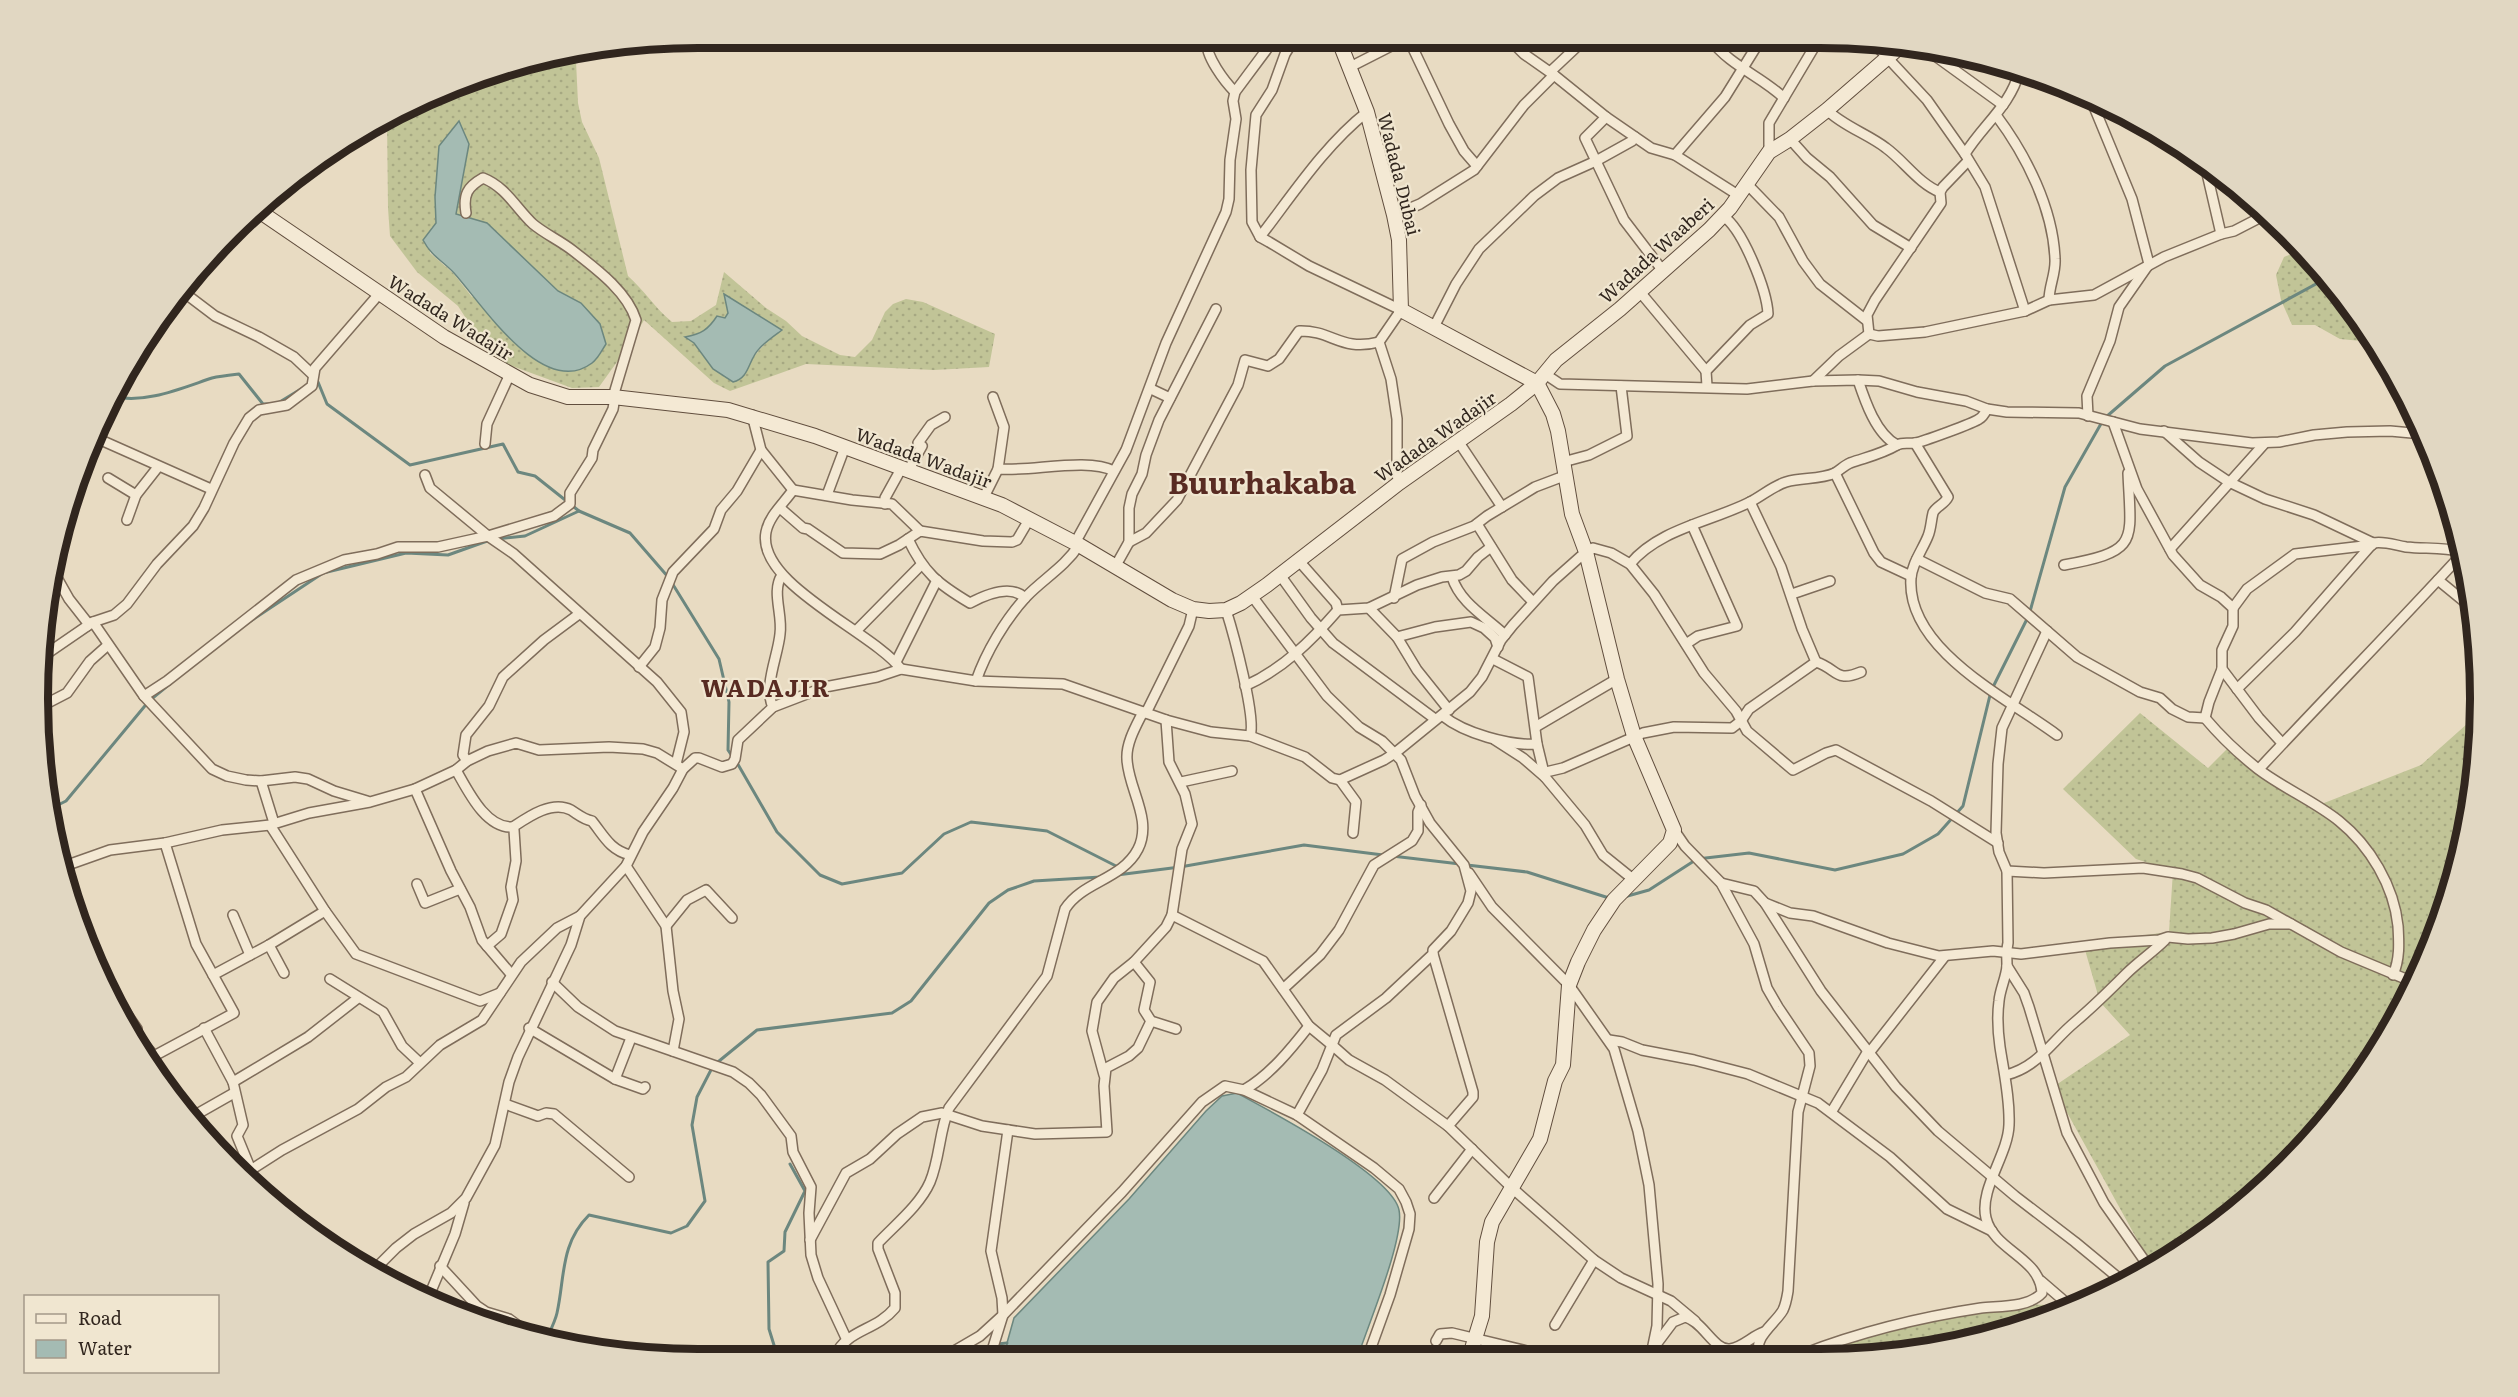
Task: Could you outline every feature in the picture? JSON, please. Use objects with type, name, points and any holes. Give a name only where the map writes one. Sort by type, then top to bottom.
[{"type":"street","points":[[1206,48],[1222,80],[1235,92]]},
{"type":"street","points":[[976,681],[994,641],[1025,598],[1070,559],[1126,450],[1166,343],[1226,212],[1236,119],[1233,100],[1235,92],[1268,48]]},
{"type":"street","points":[[1289,48],[1272,90],[1256,115],[1251,170],[1252,222],[1260,237],[1309,266],[1541,379],[1560,384],[1707,386],[1747,389],[1814,381],[1879,381],[1917,392],[1966,401],[1987,409],[2007,412],[2079,413],[2140,429],[2265,442],[2347,432],[2413,433]]},
{"type":"street","name":"Wadada Dubai","points":[[1342,48],[1367,112],[1394,215],[1399,240],[1401,310]]},
{"type":"street","points":[[1350,67],[1387,48]]},
{"type":"street","points":[[1413,48],[1464,152],[1477,166]]},
{"type":"street","points":[[1518,48],[1606,117],[1651,148],[1675,155],[1742,189],[1779,217],[1803,261],[1820,284],[1866,321]]},
{"type":"street","points":[[1394,215],[1420,204],[1469,174],[1524,105],[1576,48]]},
{"type":"street","points":[[1717,48],[1742,70],[1784,98]]},
{"type":"street","points":[[1675,155],[1725,97],[1755,48]]},
{"type":"street","points":[[1769,152],[1768,123],[1814,48]]},
{"type":"street","points":[[1881,51],[1927,100],[1967,157],[1985,188],[2025,311]]},
{"type":"street","name":"Wadada Waaberi","points":[[1541,379],[1556,360],[1640,292],[1723,216],[1769,152],[1827,110],[1893,53]]},
{"type":"street","points":[[1940,59],[2003,105]]},
{"type":"street","points":[[1869,334],[1866,321],[1875,300],[1941,203],[1940,192],[1967,157],[1972,142],[2003,105],[2016,79]]},
{"type":"street","points":[[1827,110],[1885,146],[1918,177],[1940,192]]},
{"type":"street","points":[[2095,110],[2132,199],[2150,264]]},
{"type":"street","points":[[1260,237],[1330,148],[1352,123],[1367,112]]},
{"type":"street","points":[[1996,115],[2022,157],[2041,196],[2055,258],[2055,276],[2049,300]]},
{"type":"street","points":[[1606,117],[1585,138],[1624,220],[1663,272]]},
{"type":"street","points":[[1434,327],[1452,291],[1479,249],[1534,196],[1558,178],[1596,161],[1632,141],[1635,137]]},
{"type":"street","points":[[1790,139],[1807,158],[1830,177],[1873,225],[1911,248]]},
{"type":"street","points":[[2208,177],[2221,234]]},
{"type":"street","points":[[144,696],[167,681],[296,580],[344,560],[377,554],[398,547],[438,547],[488,536],[554,516],[570,504],[570,493],[591,461],[593,450],[613,410],[614,397],[636,320],[632,308],[619,291],[570,249],[534,225],[495,183],[483,178],[471,185],[465,194],[466,213]]},
{"type":"street","name":"Wadada Wadajir","points":[[264,215],[444,337],[530,385],[568,397],[614,397],[705,406],[752,415],[984,497],[1030,518],[1172,600],[1193,609],[1226,610],[1252,596],[1399,483],[1541,379]]},
{"type":"street","points":[[1706,371],[1750,325],[1767,314],[1755,269],[1744,241],[1723,216]]},
{"type":"street","points":[[1814,381],[1839,356],[1869,334],[1878,336],[1924,332],[2025,311],[2049,300],[2094,295],[2150,264],[2221,234],[2234,231],[2258,219]]},
{"type":"street","points":[[2088,416],[2087,396],[2110,341],[2119,307],[2150,264]]},
{"type":"street","points":[[1640,292],[1706,371],[1707,386]]},
{"type":"street","points":[[49,652],[90,624],[114,615],[127,604],[157,564],[193,526],[249,418],[259,410],[287,405],[312,387],[312,374],[335,343],[379,294]]},
{"type":"street","points":[[188,296],[215,316],[294,357],[312,374]]},
{"type":"street","points":[[1115,567],[1129,542],[1129,508],[1132,494],[1142,474],[1146,455],[1159,420],[1216,309]]},
{"type":"street","points":[[1129,542],[1146,533],[1178,500],[1238,385],[1245,360],[1268,366],[1279,359],[1299,331],[1322,334],[1345,344],[1365,345],[1379,342],[1401,310]]},
{"type":"street","points":[[1379,342],[1391,379],[1396,419],[1396,475],[1399,483]]},
{"type":"street","points":[[485,444],[487,424],[510,375]]},
{"type":"street","points":[[1541,379],[1558,431],[1572,514],[1586,552],[1617,679],[1634,736],[1674,830],[1685,846],[1721,883],[1754,944],[1767,988],[1809,1053],[1810,1066],[1798,1112],[1788,1291],[1785,1307],[1759,1341],[1758,1349]]},
{"type":"street","points":[[1858,380],[1876,421],[1887,437],[1897,445]]},
{"type":"street","points":[[1394,597],[1402,560],[1433,542],[1477,524],[1563,469],[1627,436],[1621,386]]},
{"type":"street","points":[[1150,388],[1170,398]]},
{"type":"street","points":[[984,497],[998,469],[1004,427],[993,397]]},
{"type":"street","points":[[1630,564],[1642,549],[1692,525],[1750,502],[1785,482],[1835,473],[1848,464],[1883,453],[1897,445],[1915,443],[1969,424],[1979,419],[1987,409]]},
{"type":"street","points":[[752,415],[761,450],[793,490],[892,504],[920,531],[983,541],[1012,542],[1017,540],[1030,518]]},
{"type":"street","points":[[885,504],[885,498],[922,446],[918,443],[931,425],[945,417]]},
{"type":"street","points":[[2113,422],[2137,489],[2170,549],[2200,585],[2233,608]]},
{"type":"street","points":[[2164,431],[2199,462],[2229,482],[2265,499],[2314,515],[2373,544]]},
{"type":"street","points":[[102,440],[211,489]]},
{"type":"street","points":[[1458,441],[1502,507]]},
{"type":"street","points":[[2170,549],[2265,442]]},
{"type":"street","points":[[1915,443],[1948,497],[1933,511],[1929,534],[1911,576],[1914,603],[1922,623],[1933,639],[1977,681],[2057,735]]},
{"type":"street","points":[[827,495],[845,447]]},
{"type":"street","points":[[639,667],[655,647],[660,628],[662,600],[673,572],[714,529],[721,510],[737,491],[761,450]]},
{"type":"street","points":[[2064,565],[2101,558],[2118,550],[2131,533],[2128,463]]},
{"type":"street","points":[[998,469],[1095,465],[1114,471]]},
{"type":"street","points":[[128,520],[136,495],[158,467]]},
{"type":"street","points":[[1835,473],[1874,553],[1881,562],[1911,576]]},
{"type":"street","points":[[251,1170],[282,1150],[358,1109],[386,1088],[406,1077],[419,1062],[440,1045],[482,1020],[502,992],[511,974],[557,928],[580,916],[626,866],[680,766],[684,732],[681,712],[657,682],[514,554],[488,536],[430,488],[425,475]]},
{"type":"street","points":[[108,478],[136,495]]},
{"type":"street","points":[[793,490],[769,522],[765,534],[770,558],[782,575],[819,607],[899,665],[976,681],[1063,684],[1166,720],[1211,732],[1250,736],[1305,758],[1332,778],[1340,780],[1395,753],[1470,692],[1505,635],[1553,581],[1586,552],[1593,548],[1611,553],[1630,564],[1654,594],[1704,673],[1736,711],[1747,731],[1793,770],[1836,750],[1931,801],[1998,843]]},
{"type":"street","points":[[1750,502],[1792,594],[1802,629],[1816,662],[1842,677],[1861,672]]},
{"type":"street","points":[[780,508],[804,528],[843,553],[880,554],[920,531]]},
{"type":"street","points":[[1477,524],[1512,580],[1533,602]]},
{"type":"street","points":[[1686,644],[1698,636],[1737,626],[1692,525]]},
{"type":"street","points":[[908,539],[921,565],[937,580],[970,603],[995,592],[1019,592],[1025,598]]},
{"type":"street","points":[[2205,718],[2222,669],[2222,650],[2233,626],[2233,608],[2247,589],[2295,554],[2383,542],[2404,547],[2443,548],[2453,551]]},
{"type":"street","points":[[2237,689],[2295,632],[2373,544]]},
{"type":"street","points":[[1245,686],[1271,673],[1295,654],[1321,630],[1338,610],[1369,608],[1417,585],[1442,577],[1452,577],[1466,571],[1491,547]]},
{"type":"street","points":[[1917,560],[1985,593],[2010,599],[2077,657],[2140,692],[2160,698],[2172,709],[2188,717],[2205,718],[2222,737],[2259,769],[2339,821],[2361,842],[2389,890],[2396,913],[2400,945],[2393,975]]},
{"type":"street","points":[[1299,561],[1336,603],[1338,610]]},
{"type":"street","points":[[2259,769],[2413,609],[2455,561]]},
{"type":"street","points":[[855,631],[921,565]]},
{"type":"street","points":[[772,707],[769,692],[780,633],[778,585],[782,575]]},
{"type":"street","points":[[1280,575],[1321,630],[1351,657],[1459,727],[1491,737],[1538,744]]},
{"type":"street","points":[[1452,577],[1468,603],[1505,635]]},
{"type":"street","points":[[680,766],[694,758],[722,767],[732,764],[738,740],[772,707],[819,689],[878,677],[899,665],[937,580]]},
{"type":"street","points":[[2438,580],[2462,600]]},
{"type":"street","points":[[59,581],[69,599],[108,645],[144,696],[212,769],[227,776],[261,781],[295,777],[308,779],[334,791],[370,802]]},
{"type":"street","points":[[1792,594],[1830,581]]},
{"type":"street","points":[[1252,596],[1326,696],[1359,727],[1369,732],[1395,753],[1408,774],[1430,823],[1459,856],[1467,872],[1492,907],[1569,985],[1614,1049],[1644,1159],[1657,1264],[1658,1295],[1652,1349]]},
{"type":"street","points":[[1369,608],[1397,636],[1442,715]]},
{"type":"street","points":[[839,1349],[846,1338],[884,1318],[895,1308],[895,1293],[878,1249],[878,1243],[922,1195],[929,1184],[946,1115],[1047,976],[1061,921],[1070,901],[1085,888],[1112,876],[1139,847],[1143,820],[1129,774],[1127,751],[1144,712],[1189,626],[1193,609]]},
{"type":"street","points":[[1226,610],[1250,702],[1253,729],[1250,736]]},
{"type":"street","points":[[467,761],[463,755],[466,735],[489,706],[503,677],[535,647],[579,614]]},
{"type":"street","points":[[1397,636],[1471,622],[1484,628],[1496,638],[1498,647]]},
{"type":"street","points":[[1992,1231],[1986,1218],[1985,1205],[2007,1140],[2009,1125],[2006,1075],[2000,1047],[1998,1002],[2007,966],[2008,943],[2007,871],[1998,843],[1998,764],[2002,728],[2047,631]]},
{"type":"street","points":[[48,703],[67,693],[90,661],[108,645]]},
{"type":"street","points":[[1492,659],[1528,678],[1538,744],[1546,775]]},
{"type":"street","points":[[1546,775],[1634,736],[1674,727],[1732,728],[1741,721],[1749,709],[1816,662]]},
{"type":"street","points":[[2222,669],[2282,743]]},
{"type":"street","points":[[1537,726],[1617,679]]},
{"type":"street","points":[[810,1241],[846,1173],[870,1159],[916,1120],[936,1113],[982,1126],[1035,1134],[1107,1132],[1104,1075],[1092,1031],[1097,1002],[1114,978],[1134,962],[1166,927],[1172,915],[1182,849],[1192,824],[1181,782],[1169,762],[1166,720]]},
{"type":"street","points":[[1491,737],[1546,775],[1585,825],[1604,855],[1634,880]]},
{"type":"street","points":[[69,864],[110,850],[165,843],[222,830],[272,824],[309,813],[370,802],[415,789],[456,770],[467,761],[488,751],[516,743],[539,750],[609,747],[643,749],[657,753],[680,766]]},
{"type":"street","points":[[456,770],[492,820],[502,828],[513,827],[548,808],[565,808],[592,821],[600,834],[617,851],[630,855]]},
{"type":"street","points":[[1181,782],[1232,771]]},
{"type":"street","points":[[1340,780],[1356,802],[1353,833]]},
{"type":"street","points":[[261,781],[272,824],[325,910],[356,954],[480,1001],[502,992]]},
{"type":"street","points":[[415,789],[482,940],[511,974]]},
{"type":"street","points":[[1283,989],[1320,955],[1339,930],[1374,865],[1412,841],[1418,831],[1418,812],[1421,805]]},
{"type":"street","points":[[487,946],[501,934],[513,900],[511,886],[516,861],[513,827]]},
{"type":"street","points":[[1472,1349],[1482,1316],[1487,1242],[1491,1222],[1540,1139],[1555,1081],[1563,1065],[1569,985],[1594,930],[1614,900],[1670,843],[1674,830]]},
{"type":"street","points":[[155,1055],[234,1013],[196,944],[165,843]]},
{"type":"street","points":[[626,866],[666,926],[673,991],[679,1019],[673,1051]]},
{"type":"street","points":[[2007,871],[2043,873],[2121,868],[2164,870],[2197,878],[2245,903],[2266,910],[2341,952],[2406,979]]},
{"type":"street","points":[[1448,1126],[1473,1097],[1473,1092],[1433,950],[1451,932],[1468,903],[1471,891],[1467,872]]},
{"type":"street","points":[[1721,883],[1754,891],[1765,903],[1821,991],[1896,1087],[1938,1131],[2117,1277]]},
{"type":"street","points":[[417,884],[425,903],[460,889]]},
{"type":"street","points":[[666,926],[687,900],[706,890],[732,918]]},
{"type":"street","points":[[1765,903],[1790,913],[1813,916],[1888,943],[1945,956],[1972,952],[2021,954],[2110,943],[2152,941],[2168,937],[2212,938],[2269,924],[2291,924]]},
{"type":"street","points":[[213,975],[269,945],[325,910]]},
{"type":"street","points":[[233,915],[250,955]]},
{"type":"street","points":[[1172,915],[1263,961],[1309,1026],[1349,1060],[1385,1080],[1448,1126],[1511,1187],[1594,1260],[1621,1278],[1671,1301],[1725,1349]]},
{"type":"street","points":[[431,1291],[455,1234],[466,1198],[495,1145],[509,1082],[530,1028],[571,945],[580,916]]},
{"type":"street","points":[[2006,1075],[2025,1068],[2044,1054],[2068,1028],[2099,1003],[2126,974],[2168,937]]},
{"type":"street","points":[[269,945],[284,973]]},
{"type":"street","points":[[1297,1115],[1322,1070],[1336,1035],[1386,998],[1433,954]]},
{"type":"street","points":[[1832,1111],[1868,1052],[1945,956]]},
{"type":"street","points":[[1134,962],[1150,982],[1144,1010],[1151,1021],[1176,1029]]},
{"type":"street","points":[[2007,966],[2024,993],[2067,1133],[2080,1162],[2104,1203],[2145,1262]]},
{"type":"street","points":[[330,979],[382,1012],[402,1046],[419,1062]]},
{"type":"street","points":[[552,982],[578,1007],[603,1025],[632,1038],[741,1076],[761,1095],[791,1136],[794,1152],[811,1187],[810,1255],[818,1278],[846,1338]]},
{"type":"street","points":[[233,1082],[308,1037],[358,998]]},
{"type":"street","points":[[1104,1075],[1106,1068],[1129,1056],[1137,1048],[1151,1021]]},
{"type":"street","points":[[1244,1090],[1274,1065],[1309,1026]]},
{"type":"street","points":[[204,1028],[233,1082],[243,1125],[237,1136],[244,1163]]},
{"type":"street","points":[[530,1028],[615,1079],[632,1087],[643,1089],[645,1087]]},
{"type":"street","points":[[615,1079],[632,1038]]},
{"type":"street","points":[[1609,1040],[1622,1042],[1642,1050],[1748,1074],[1832,1111],[1890,1157],[1947,1209],[1992,1231],[2064,1301]]},
{"type":"street","points":[[958,1349],[980,1336],[1003,1315],[1122,1192],[1202,1102],[1226,1086],[1244,1090],[1297,1115],[1374,1168],[1399,1189],[1410,1214],[1409,1229],[1390,1295],[1371,1349]]},
{"type":"street","points":[[198,1113],[234,1093]]},
{"type":"street","points":[[505,1104],[538,1116],[546,1113],[554,1114],[629,1176]]},
{"type":"street","points":[[992,1349],[1003,1315],[1002,1298],[991,1251],[1008,1131]]},
{"type":"street","points":[[1434,1198],[1472,1149]]},
{"type":"street","points":[[379,1265],[414,1234],[450,1213],[466,1198]]},
{"type":"street","points":[[1556,1325],[1594,1260]]},
{"type":"street","points":[[440,1266],[477,1306],[486,1312],[512,1321]]},
{"type":"street","points":[[1819,1349],[1902,1323],[2036,1299],[2042,1293],[2041,1281]]},
{"type":"street","points":[[1655,1349],[1672,1322],[1685,1317],[1695,1321]]},
{"type":"street","points":[[1730,1349],[1765,1332]]},
{"type":"street","points":[[1436,1341],[1440,1334],[1452,1333],[1519,1349]]},
{"type":"green space","points":[[574,60],[582,122],[599,158],[628,276],[672,322],[691,321],[716,305],[724,272],[802,336],[840,355],[855,357],[872,340],[885,312],[893,304],[906,299],[923,302],[995,334],[989,367],[934,370],[806,364],[730,391],[714,383],[644,320],[599,387],[572,388],[504,363],[484,346],[458,306],[417,272],[390,236],[387,128],[411,115],[489,83]],"holes":[[[469,145],[456,214],[487,223],[558,291],[581,303],[472,297],[453,273],[430,253],[431,228],[436,224],[435,197],[439,146]],[[724,295],[781,330],[755,355],[745,375],[703,353],[694,343],[717,316],[725,319],[728,313]]]},
{"type":"green space","points":[[2293,253],[2309,270],[2363,341],[2340,339],[2315,325],[2292,325],[2281,300],[2276,275],[2284,257]]},
{"type":"green space","points":[[2140,713],[2208,768],[2230,746],[2319,805],[2421,765],[2469,722],[2458,825],[2448,867],[2420,947],[2383,1024],[2336,1094],[2279,1158],[2215,1215],[2151,1258],[2144,1252],[2053,1087],[2130,1035],[2100,1002],[2083,943],[2169,932],[2173,871],[2136,859],[2063,789]]},
{"type":"green space","points":[[2002,1303],[2046,1305],[2047,1307],[1988,1327],[1946,1337],[1862,1348],[1821,1349],[1927,1316]]},
{"type":"water","points":[[459,121],[469,144],[456,214],[487,223],[558,291],[581,303],[600,324],[606,344],[592,363],[573,371],[554,369],[534,359],[515,344],[497,325],[423,240],[436,223],[435,197],[439,146]]},
{"type":"water","points":[[724,294],[782,330],[761,346],[743,377],[733,382],[713,369],[694,343],[685,337],[704,331],[717,316],[725,318],[728,313]]},
{"type":"water","points":[[1237,1093],[1328,1145],[1375,1179],[1391,1196],[1399,1210],[1397,1240],[1360,1349],[1007,1349],[1014,1318],[1129,1199],[1206,1111],[1222,1096]]},
{"type":"waterway","points":[[2106,417],[2165,366],[2319,282]]},
{"type":"waterway","points":[[122,398],[149,397],[212,378],[239,374],[263,404],[269,404]]},
{"type":"waterway","points":[[314,382],[318,382],[327,404],[410,465],[503,444],[518,472],[535,476],[579,511],[630,533],[669,578]]},
{"type":"waterway","points":[[278,403],[301,389]]},
{"type":"waterway","points":[[1624,897],[1649,890],[1697,859],[1749,853],[1835,870],[1903,854],[1938,834],[1963,806],[1991,691],[2029,615],[2065,487],[2102,422]]},
{"type":"waterway","points":[[496,539],[525,536],[579,511]]},
{"type":"waterway","points":[[249,622],[323,573],[406,553],[448,555],[490,540]]},
{"type":"waterway","points":[[672,583],[719,659],[729,702],[728,750],[732,756]]},
{"type":"waterway","points":[[57,805],[66,801],[149,701],[171,683]]},
{"type":"waterway","points":[[736,761],[777,832],[820,875],[842,884],[902,873],[944,834],[971,822],[1047,831],[1118,867]]},
{"type":"waterway","points":[[1117,875],[1180,867],[1304,845],[1383,855]]},
{"type":"waterway","points":[[1392,856],[1460,864]]},
{"type":"waterway","points":[[1467,865],[1527,872],[1609,898]]},
{"type":"waterway","points":[[550,1332],[557,1313],[568,1249],[573,1237],[589,1215],[671,1233],[687,1226],[705,1201],[692,1125],[697,1097],[713,1066],[757,1030],[892,1013],[911,1001],[989,903],[1008,890],[1034,881],[1101,877]]},
{"type":"waterway","points":[[775,1349],[769,1329],[768,1262],[784,1251],[785,1232],[805,1191],[790,1164]]},
{"type":"waterway","points":[[997,1344],[1007,1343]]},
{"type":"waterway","points":[[985,1349],[991,1346]]},
{"type":"district","name":"Buurhakaba","points":[[1262,481]]},
{"type":"district","name":"WADAJIR","points":[[766,686]]}]
